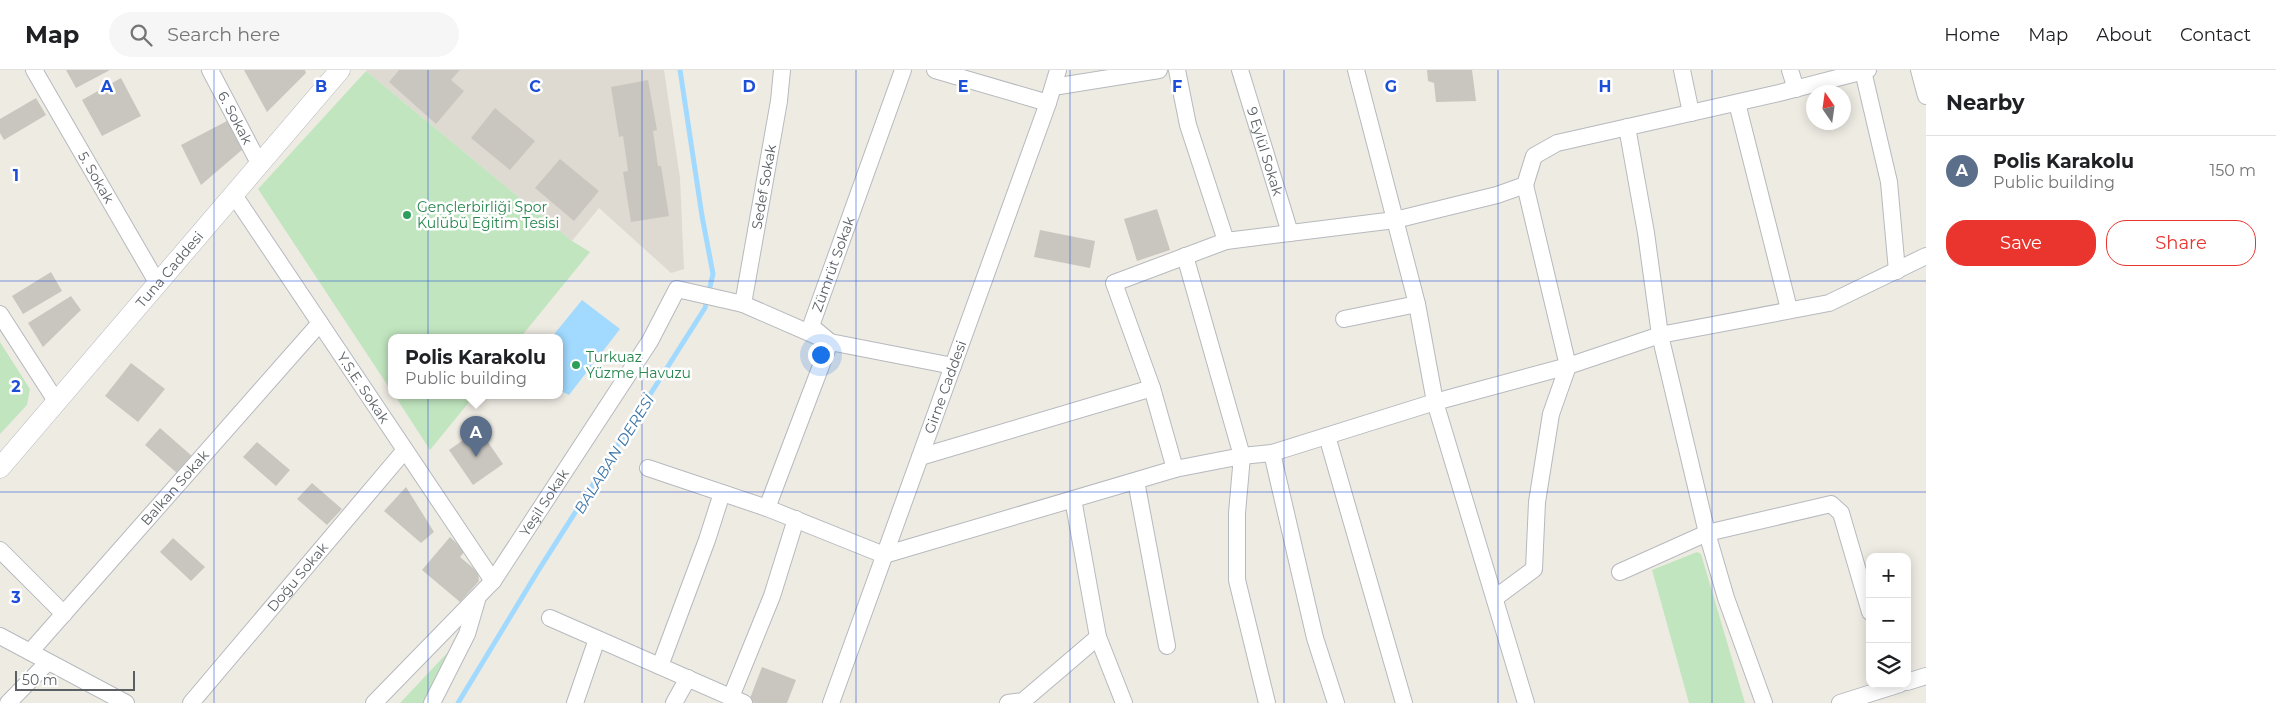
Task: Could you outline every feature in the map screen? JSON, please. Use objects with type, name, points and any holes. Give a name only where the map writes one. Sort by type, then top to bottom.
[{"type":"street","name":"5. Sokak","points":[[34,70],[158,284]]},
{"type":"street","name":"6. Sokak","points":[[210,70],[260,165]]},
{"type":"street","name":"Tuna Caddesi","points":[[0,468],[340,70]]},
{"type":"street","name":"Sedef Sokak","points":[[743,304],[779,101],[782,70]]},
{"type":"street","name":"Zümrüt Sokak","points":[[830,342],[811,326],[903,70]]},
{"type":"street","points":[[935,70],[1048,104]]},
{"type":"street","name":"Girne Caddesi","points":[[831,703],[1048,104],[1058,70]]},
{"type":"street","points":[[1053,87],[1159,70]]},
{"type":"street","points":[[1177,70],[1188,125],[1226,241]]},
{"type":"street","name":"9 Eylül Sokak","points":[[1240,70],[1290,233]]},
{"type":"street","points":[[1356,70],[1417,304],[1435,402],[1496,598],[1526,703]]},
{"type":"street","points":[[1682,70],[1691,113]]},
{"type":"street","points":[[1790,70],[1796,89]]},
{"type":"street","points":[[1919,70],[1926,96]]},
{"type":"street","points":[[1496,598],[1534,569],[1537,502],[1551,414],[1568,366],[1525,184],[1534,156],[1557,143],[1737,103],[1865,71],[1889,182],[1897,271]]},
{"type":"street","points":[[1737,103],[1789,310]]},
{"type":"street","points":[[1627,127],[1646,233],[1660,335],[1707,533],[1726,598],[1764,703]]},
{"type":"street","points":[[1175,470],[1152,388],[1114,283],[1226,241],[1395,220],[1497,195],[1525,184]]},
{"type":"street","name":"Y.S.E. Sokak","points":[[234,195],[493,581]]},
{"type":"street","points":[[1185,256],[1242,456],[1237,514],[1237,580],[1266,703]]},
{"type":"street","points":[[648,468],[767,508],[884,555],[1175,470],[1242,456],[1272,453],[1435,402],[1568,366],[1660,335],[1830,303],[1926,256]]},
{"type":"street","name":"Yeşil Sokak","points":[[374,703],[493,581],[650,340],[677,289],[724,298],[743,304]]},
{"type":"street","points":[[743,304],[830,342],[953,366]]},
{"type":"street","points":[[1344,319],[1417,304]]},
{"type":"street","points":[[0,314],[56,401]]},
{"type":"street","name":"Balkan Sokak","points":[[30,652],[320,323]]},
{"type":"street","points":[[767,508],[830,342]]},
{"type":"street","points":[[920,457],[1152,388]]},
{"type":"street","points":[[1327,436],[1404,703]]},
{"type":"street","name":"Doğu Sokak","points":[[190,703],[405,450]]},
{"type":"street","points":[[1272,453],[1316,638],[1336,703]]},
{"type":"street","points":[[1136,481],[1167,646]]},
{"type":"street","points":[[660,666],[707,540],[722,493]]},
{"type":"street","points":[[1073,500],[1098,637],[1124,703]]},
{"type":"street","points":[[1620,572],[1707,533],[1831,504],[1841,513],[1866,598]]},
{"type":"street","points":[[550,618],[737,700],[796,520]]},
{"type":"street","points":[[0,550],[64,614]]},
{"type":"street","points":[[432,703],[467,634],[477,597]]},
{"type":"street","points":[[0,636],[117,701]]},
{"type":"street","points":[[1018,702],[1098,637]]},
{"type":"street","points":[[575,703],[597,639]]},
{"type":"street","points":[[8,703],[48,662]]},
{"type":"street","points":[[1911,680],[1926,676]]},
{"type":"street","points":[[674,703],[688,678]]},
{"type":"street","points":[[1840,703],[1887,688]]},
{"type":"shaded area","points":[[367,70],[664,70],[680,178],[684,269],[671,273],[599,208],[572,241]]},
{"type":"green space","name":"Gençlerbirliği Spor Kulübü Eğitim Tesisi","points":[[366,71],[572,241],[590,252],[523,334],[388,334],[388,386],[258,189]]},
{"type":"green space","points":[[0,342],[30,389],[27,405],[0,434]]},
{"type":"green space","points":[[397,399],[472,399],[430,450]]},
{"type":"green space","points":[[1697,552],[1701,554],[1745,703],[1689,703],[1652,570]]},
{"type":"green space","points":[[449,651],[425,703],[400,703]]},
{"type":"water","name":"Turkuaz Yüzme Havuzu","points":[[582,300],[620,329],[569,395],[563,392],[563,334],[554,334]]},
{"type":"building","points":[[66,70],[110,70],[76,88]]},
{"type":"building","points":[[244,70],[305,70],[306,73],[267,112]]},
{"type":"building","points":[[399,70],[460,70],[451,80],[464,91],[436,124],[389,82]]},
{"type":"building","points":[[1427,70],[1472,70],[1476,101],[1436,102],[1434,83],[1428,81]]},
{"type":"building","points":[[121,78],[141,116],[102,136],[82,100]]},
{"type":"building","points":[[648,80],[657,130],[653,131],[658,166],[661,166],[669,216],[631,222],[623,172],[628,171],[623,136],[619,137],[611,87]]},
{"type":"building","points":[[36,98],[46,115],[4,140],[0,133],[0,119]]},
{"type":"building","points":[[495,108],[535,141],[510,170],[471,138]]},
{"type":"building","points":[[227,121],[243,149],[201,185],[181,145]]},
{"type":"building","points":[[560,159],[599,191],[574,221],[535,188]]},
{"type":"building","points":[[1157,209],[1170,250],[1137,261],[1124,219]]},
{"type":"building","points":[[1040,230],[1095,241],[1090,268],[1034,257]]},
{"type":"building","points":[[51,272],[62,291],[23,314],[12,296]]},
{"type":"building","points":[[71,296],[81,310],[43,347],[28,323]]},
{"type":"building","points":[[131,363],[165,389],[138,422],[105,396]]},
{"type":"building","points":[[160,428],[193,457],[178,474],[145,445]]},
{"type":"building","points":[[479,429],[503,464],[473,485],[449,450]]},
{"type":"building","points":[[257,442],[290,470],[276,486],[243,457]]},
{"type":"building","points":[[312,483],[342,509],[327,525],[297,499]]},
{"type":"building","points":[[406,487],[434,532],[421,543],[384,511]]},
{"type":"building","points":[[450,537],[465,551],[460,557],[478,572],[479,581],[460,602],[422,570]]},
{"type":"building","points":[[173,538],[205,567],[191,581],[160,552]]},
{"type":"building","points":[[762,667],[796,680],[787,703],[755,703],[749,701]]},
{"type":"waterway","name":"BALABAN DERESİ","points":[[458,703],[538,571],[705,308],[713,274],[702,216],[680,70]]},
{"type":"place","name":"Gençlerbirliği Spor Kulübü Eğitim Tesisi","points":[[407,215]]},
{"type":"place","name":"Turkuaz Yüzme Havuzu","points":[[576,365]]},
{"type":"place","name":"Polis Karakolu","points":[[476,457]]}]
